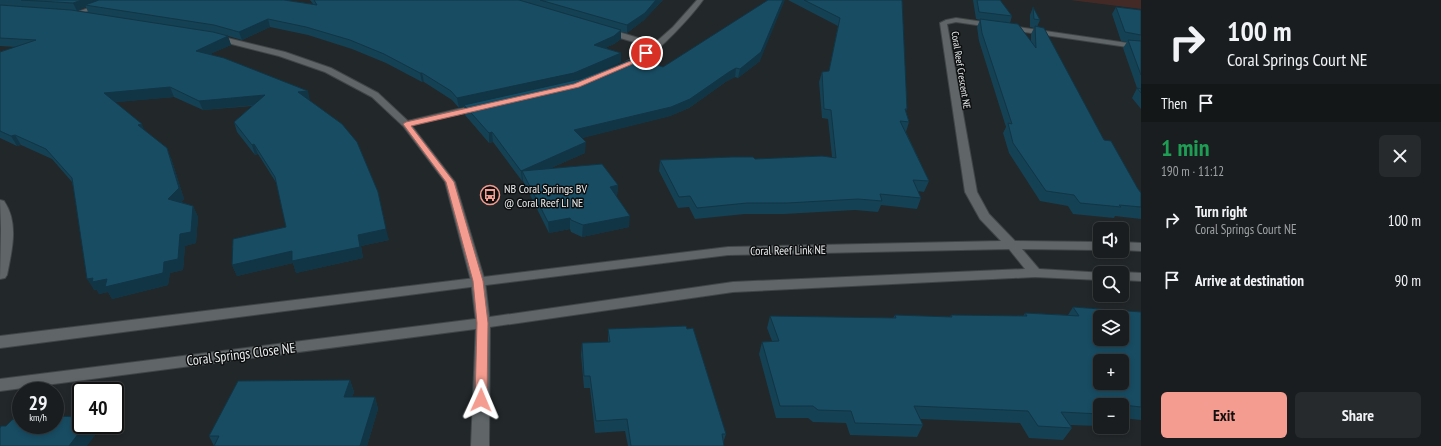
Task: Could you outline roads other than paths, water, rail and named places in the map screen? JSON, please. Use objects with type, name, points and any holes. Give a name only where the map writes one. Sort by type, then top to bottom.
[{"type":"street","points":[[98,17],[71,13],[116,0]]},
{"type":"street","points":[[616,70],[635,61],[674,31],[700,0]]},
{"type":"street","name":"Coral Reef Crescent NE","points":[[1035,274],[1012,245],[984,216],[971,192],[943,23],[956,20],[1141,46]]},
{"type":"street","points":[[596,28],[656,46]]},
{"type":"street","points":[[208,36],[282,54],[328,70],[375,95],[406,124],[450,182],[478,281],[483,323],[480,446]]},
{"type":"street","points":[[406,124],[486,106]]},
{"type":"street","points":[[0,203],[5,211],[7,242],[0,275]]},
{"type":"street","name":"Coral Reef Link NE","points":[[478,281],[728,251],[1012,245],[1093,246]]},
{"type":"street","points":[[1129,246],[1141,246]]},
{"type":"street","points":[[483,323],[732,287],[1035,274],[1093,276]]},
{"type":"street","points":[[1129,276],[1141,277]]},
{"type":"street","points":[[0,342],[478,281]]},
{"type":"street","name":"Coral Springs Close NE","points":[[0,385],[483,323]]},
{"type":"place","name":"NB Coral Springs BV @ Coral Reef LI NE","points":[[490,195]]}]
